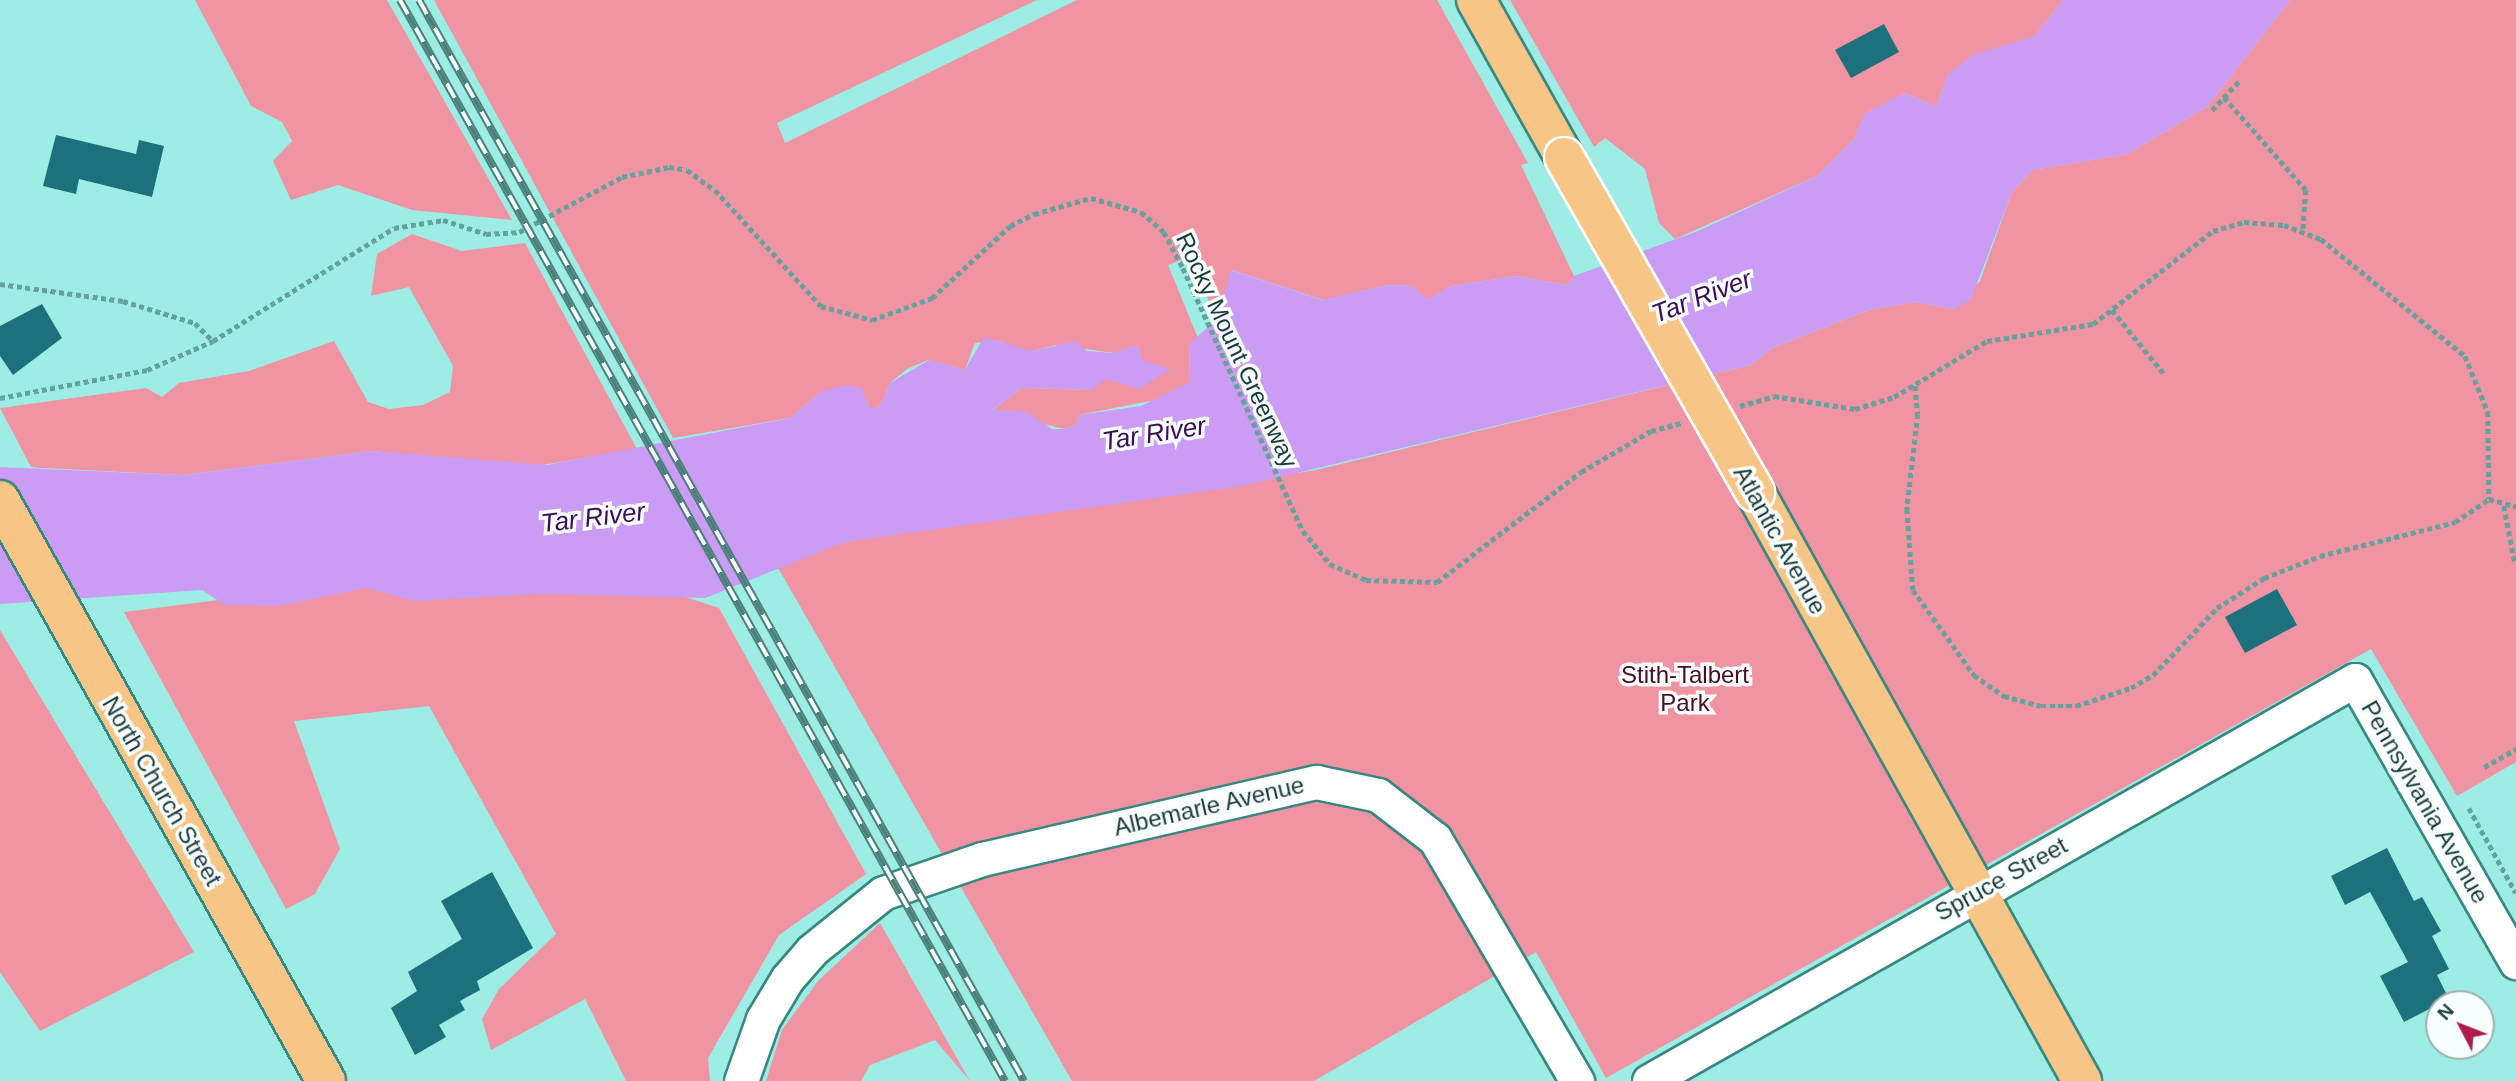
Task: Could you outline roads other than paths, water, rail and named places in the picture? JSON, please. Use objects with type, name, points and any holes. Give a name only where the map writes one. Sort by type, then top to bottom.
[{"type":"main road","name":"Atlantic Avenue","points":[[1476,0],[1755,492],[2082,1081]]},
{"type":"main road","name":"North Church Street","points":[[0,500],[108,697],[327,1081]]},
{"type":"street","name":"Spruce Street","points":[[1649,1081],[1976,893],[2356,680]]},
{"type":"street","name":"Pennsylvania Avenue","points":[[2356,680],[2516,962]]},
{"type":"street","name":"Albemarle Avenue","points":[[741,1081],[763,1019],[811,951],[883,893],[982,859],[1271,788],[1317,782],[1353,786],[1418,820],[1452,861],[1577,1081]]},
{"type":"water","name":"Tar River","points":[[2063,0],[2290,0],[2207,107],[2127,154],[2032,170],[2012,192],[1971,299],[1955,309],[1914,302],[1869,310],[1772,348],[1751,365],[1242,486],[845,542],[705,598],[542,594],[415,601],[366,588],[278,606],[225,605],[202,590],[0,604],[0,467],[182,475],[372,451],[547,465],[790,418],[822,391],[846,385],[861,388],[871,409],[881,405],[890,383],[929,360],[965,370],[984,337],[1033,351],[1075,341],[1087,351],[1113,353],[1137,345],[1142,360],[1170,369],[1139,389],[1106,379],[1091,390],[1022,388],[992,410],[1025,411],[1052,429],[1065,429],[1078,424],[1079,415],[1141,406],[1190,382],[1189,344],[1217,319],[1231,270],[1322,300],[1388,285],[1411,286],[1428,299],[1451,286],[1516,276],[1567,285],[1574,276],[1698,231],[1817,176],[1854,139],[1866,113],[1905,93],[1936,107],[1948,74],[1973,55],[2035,36]]},
{"type":"railway","points":[[400,0],[1005,1081]]},
{"type":"railway","points":[[419,0],[1024,1081]]},
{"type":"park label","name":"Stith-Talbert Park","points":[[1685,689]]}]
